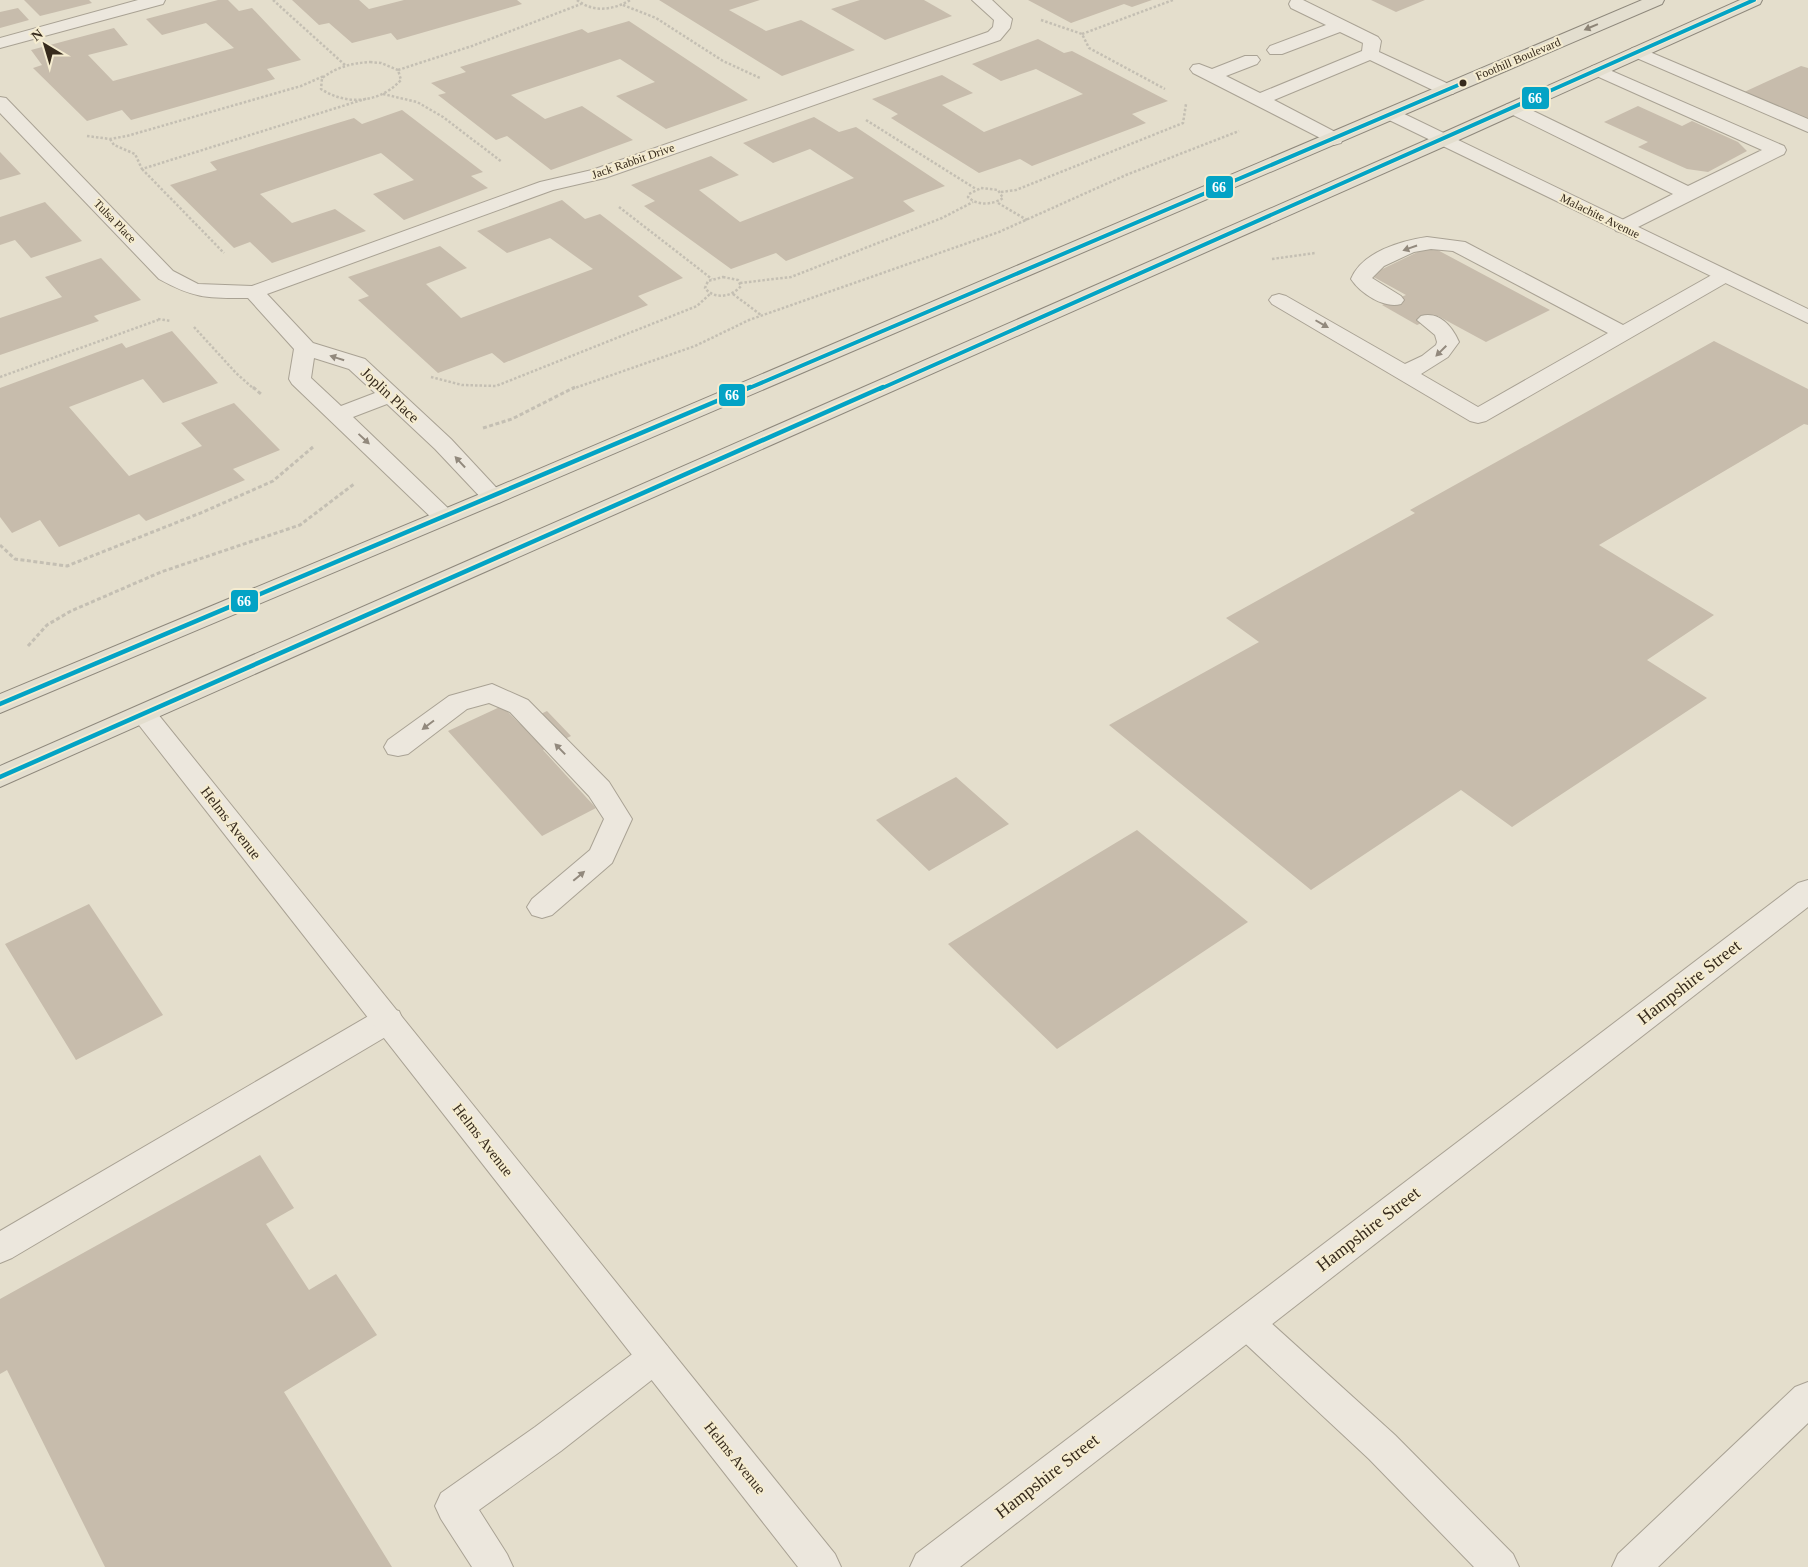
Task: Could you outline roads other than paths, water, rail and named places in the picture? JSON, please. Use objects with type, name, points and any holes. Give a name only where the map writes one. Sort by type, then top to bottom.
[{"type":"main road","name":"Foothill Boulevard","points":[[0,704],[444,518],[1656,0]]},
{"type":"main road","points":[[0,777],[1445,139],[1754,0]]},
{"type":"street","points":[[0,43],[157,0]]},
{"type":"street","name":"Jack Rabbit Drive","points":[[254,292],[547,186],[598,174],[994,36],[1001,28],[1003,19],[992,7],[980,0]]},
{"type":"street","points":[[1297,4],[1340,26],[1367,46],[1447,90]]},
{"type":"street","points":[[1276,50],[1340,26]]},
{"type":"street","points":[[1346,44],[1367,46]]},
{"type":"street","points":[[1259,100],[1367,46]]},
{"type":"street","points":[[1638,52],[1808,126]]},
{"type":"street","points":[[1251,60],[1205,72],[1334,139]]},
{"type":"street","points":[[1598,70],[1777,150],[1623,227]]},
{"type":"street","points":[[1237,88],[1260,79]]},
{"type":"street","name":"Tulsa Place","points":[[0,102],[166,275],[192,289],[211,292],[254,292]]},
{"type":"street","points":[[1513,108],[1688,194]]},
{"type":"street","name":"Malachite Avenue","points":[[1392,114],[1808,317]]},
{"type":"street","points":[[1394,300],[1368,286],[1361,279],[1362,273],[1368,266],[1420,244],[1437,242],[1458,246],[1623,333]]},
{"type":"street","points":[[1280,300],[1478,416],[1724,276]]},
{"type":"street","points":[[254,292],[305,348],[300,379],[393,466],[444,518]]},
{"type":"street","points":[[1405,373],[1445,349],[1448,342],[1444,332],[1428,320]]},
{"type":"street","name":"Joplin Place","points":[[305,348],[357,364],[444,444],[493,497]]},
{"type":"street","points":[[338,415],[390,395]]},
{"type":"street","points":[[398,747],[458,702],[492,693],[519,706],[599,789],[618,819],[602,856],[542,907]]},
{"type":"street","name":"Helms Avenue","points":[[144,714],[822,1567]]},
{"type":"street","name":"Hampshire Street","points":[[929,1567],[1808,891]]},
{"type":"street","points":[[0,1248],[388,1020]]},
{"type":"street","points":[[1247,1323],[1382,1447],[1500,1567]]},
{"type":"street","points":[[494,1567],[454,1506],[548,1439],[655,1357]]},
{"type":"street","points":[[1631,1567],[1808,1399]]}]
